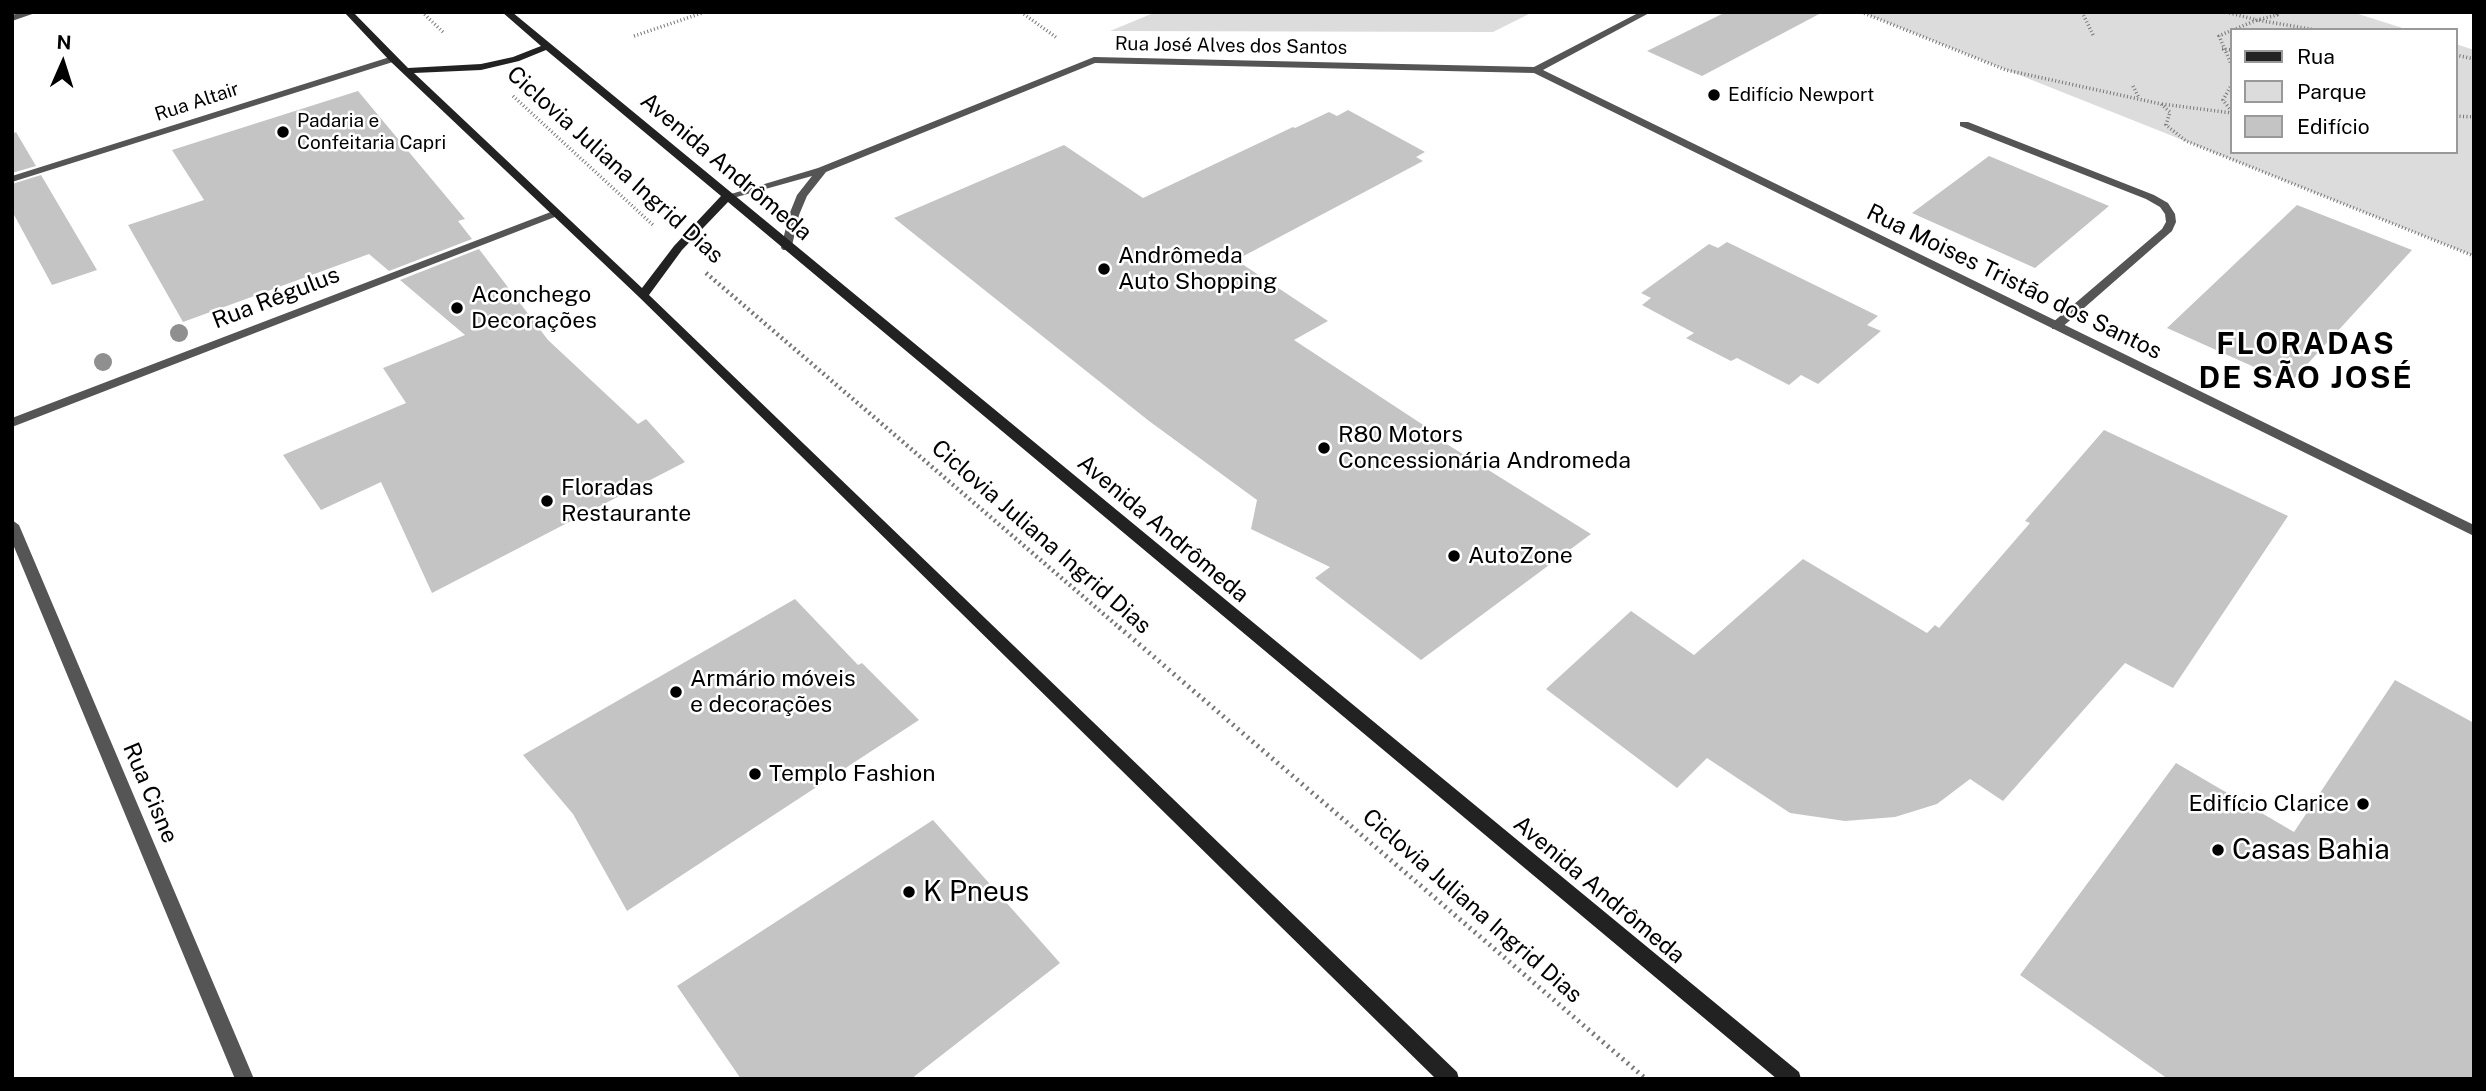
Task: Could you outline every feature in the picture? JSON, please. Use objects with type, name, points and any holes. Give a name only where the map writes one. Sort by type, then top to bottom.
[{"type":"main road","points":[[348,12],[393,59],[643,295],[1450,1079]]},
{"type":"main road","name":"Avenida Andrômeda","points":[[506,12],[1792,1079]]},
{"type":"main road","points":[[408,71],[481,67],[516,59],[546,47]]},
{"type":"main road","points":[[643,295],[678,248],[726,197]]},
{"type":"street","points":[[12,18],[34,12]]},
{"type":"street","name":"Rua José Alves dos Santos","points":[[726,197],[822,170],[1094,60],[1536,70],[1647,12]]},
{"type":"street","name":"Rua Altair","points":[[12,179],[393,59]]},
{"type":"street","name":"Rua Moises Tristão dos Santos","points":[[1536,70],[2474,531]]},
{"type":"street","points":[[1964,124],[2150,197],[2164,205],[2171,214],[2171,222],[2166,231],[2056,326]]},
{"type":"street","points":[[787,247],[793,215],[802,195],[822,170]]},
{"type":"street","name":"Rua Régulus","points":[[12,423],[556,213]]},
{"type":"street","name":"Rua Cisne","points":[[12,525],[245,1079]]},
{"type":"path","name":"Ciclovia Juliana Ingrid Dias","points":[[422,12],[678,248],[1646,1079]]},
{"type":"path","points":[[634,36],[705,12]]},
{"type":"path","points":[[1861,12],[2006,70],[2161,104],[2230,112]]},
{"type":"path","points":[[2082,12],[2094,37]]},
{"type":"path","points":[[2226,12],[2304,28]]},
{"type":"path","points":[[2238,28],[2277,15],[2278,12]]},
{"type":"path","points":[[2230,31],[2219,36],[2221,48],[2230,63]]},
{"type":"path","points":[[2221,48],[2230,50]]},
{"type":"path","points":[[2133,86],[2139,99]]},
{"type":"path","points":[[2230,88],[2223,100],[2230,109]]},
{"type":"path","points":[[2161,104],[2170,112],[2166,125],[2186,141],[2474,256]]},
{"type":"green space","points":[[1156,12],[1533,12],[1493,32],[1110,31]]},
{"type":"green space","points":[[1861,12],[2352,12],[2403,28],[2230,28],[2230,154],[2458,154],[2458,45],[2474,50],[2474,256]]},
{"type":"building","points":[[1726,12],[1823,12],[1702,76],[1647,51]]},
{"type":"building","points":[[358,91],[465,219],[458,221],[472,239],[389,271],[369,254],[183,322],[128,225],[204,200],[172,150]]},
{"type":"building","points":[[1348,110],[1425,152],[1416,157],[1423,161],[1236,260],[1328,321],[1294,340],[1440,436],[1437,438],[1591,534],[1421,660],[1315,578],[1330,567],[1251,529],[1257,500],[1149,421],[894,218],[1064,145],[1143,198],[1293,127],[1329,112],[1337,116]]},
{"type":"building","points":[[16,132],[36,166],[12,173],[12,134]]},
{"type":"building","points":[[1989,156],[2109,206],[2035,268],[1912,213]]},
{"type":"building","points":[[41,175],[97,270],[52,285],[12,211],[12,184]]},
{"type":"building","points":[[2297,205],[2412,250],[2290,383],[2167,328]]},
{"type":"building","points":[[1727,242],[1878,316],[1867,325],[1881,331],[1818,384],[1801,375],[1789,385],[1737,358],[1731,361],[1686,338],[1694,333],[1642,305],[1651,298],[1641,293],[1709,244],[1718,248]]},
{"type":"building","points":[[479,249],[548,340],[638,424],[646,419],[685,462],[432,593],[381,482],[321,510],[283,455],[406,403],[383,368],[465,335],[400,280]]},
{"type":"building","points":[[2104,430],[2288,516],[2173,688],[2125,663],[2003,801],[1970,779],[1937,804],[1895,817],[1845,821],[1790,813],[1707,758],[1677,788],[1546,689],[1631,611],[1694,655],[1803,559],[1927,633],[1935,625],[1939,628],[2030,523],[2025,521]]},
{"type":"building","points":[[795,599],[858,665],[862,663],[919,720],[627,911],[573,814],[523,755]]},
{"type":"building","name":"Casas Bahia","points":[[2395,680],[2474,723],[2474,1079],[2168,1079],[2020,975],[2176,763],[2294,832]]},
{"type":"building","name":"K Pneus","points":[[933,820],[1060,963],[911,1079],[741,1079],[677,986]]},
{"type":"place","name":"Edifício Newport","points":[[1714,95]]},
{"type":"place","name":"Padaria e Confeitaria Capri","points":[[283,132]]},
{"type":"place","name":"Andrômeda Auto Shopping","points":[[1104,269]]},
{"type":"place","name":"Aconchego Decorações","points":[[457,308]]},
{"type":"place","name":"R80 Motors Concessionária Andromeda","points":[[1324,448]]},
{"type":"place","name":"Floradas Restaurante","points":[[547,501]]},
{"type":"place","name":"AutoZone","points":[[1454,556]]},
{"type":"place","name":"Armário móveis e decorações","points":[[676,692]]},
{"type":"place","name":"Templo Fashion","points":[[755,774]]},
{"type":"place","name":"Edifício Clarice","points":[[2363,804]]},
{"type":"place","name":"Casas Bahia","points":[[2218,850]]},
{"type":"place","name":"K Pneus","points":[[909,892]]},
{"type":"district","name":"FLORADAS DE SÃO JOSÉ","points":[[2306,362]]}]
